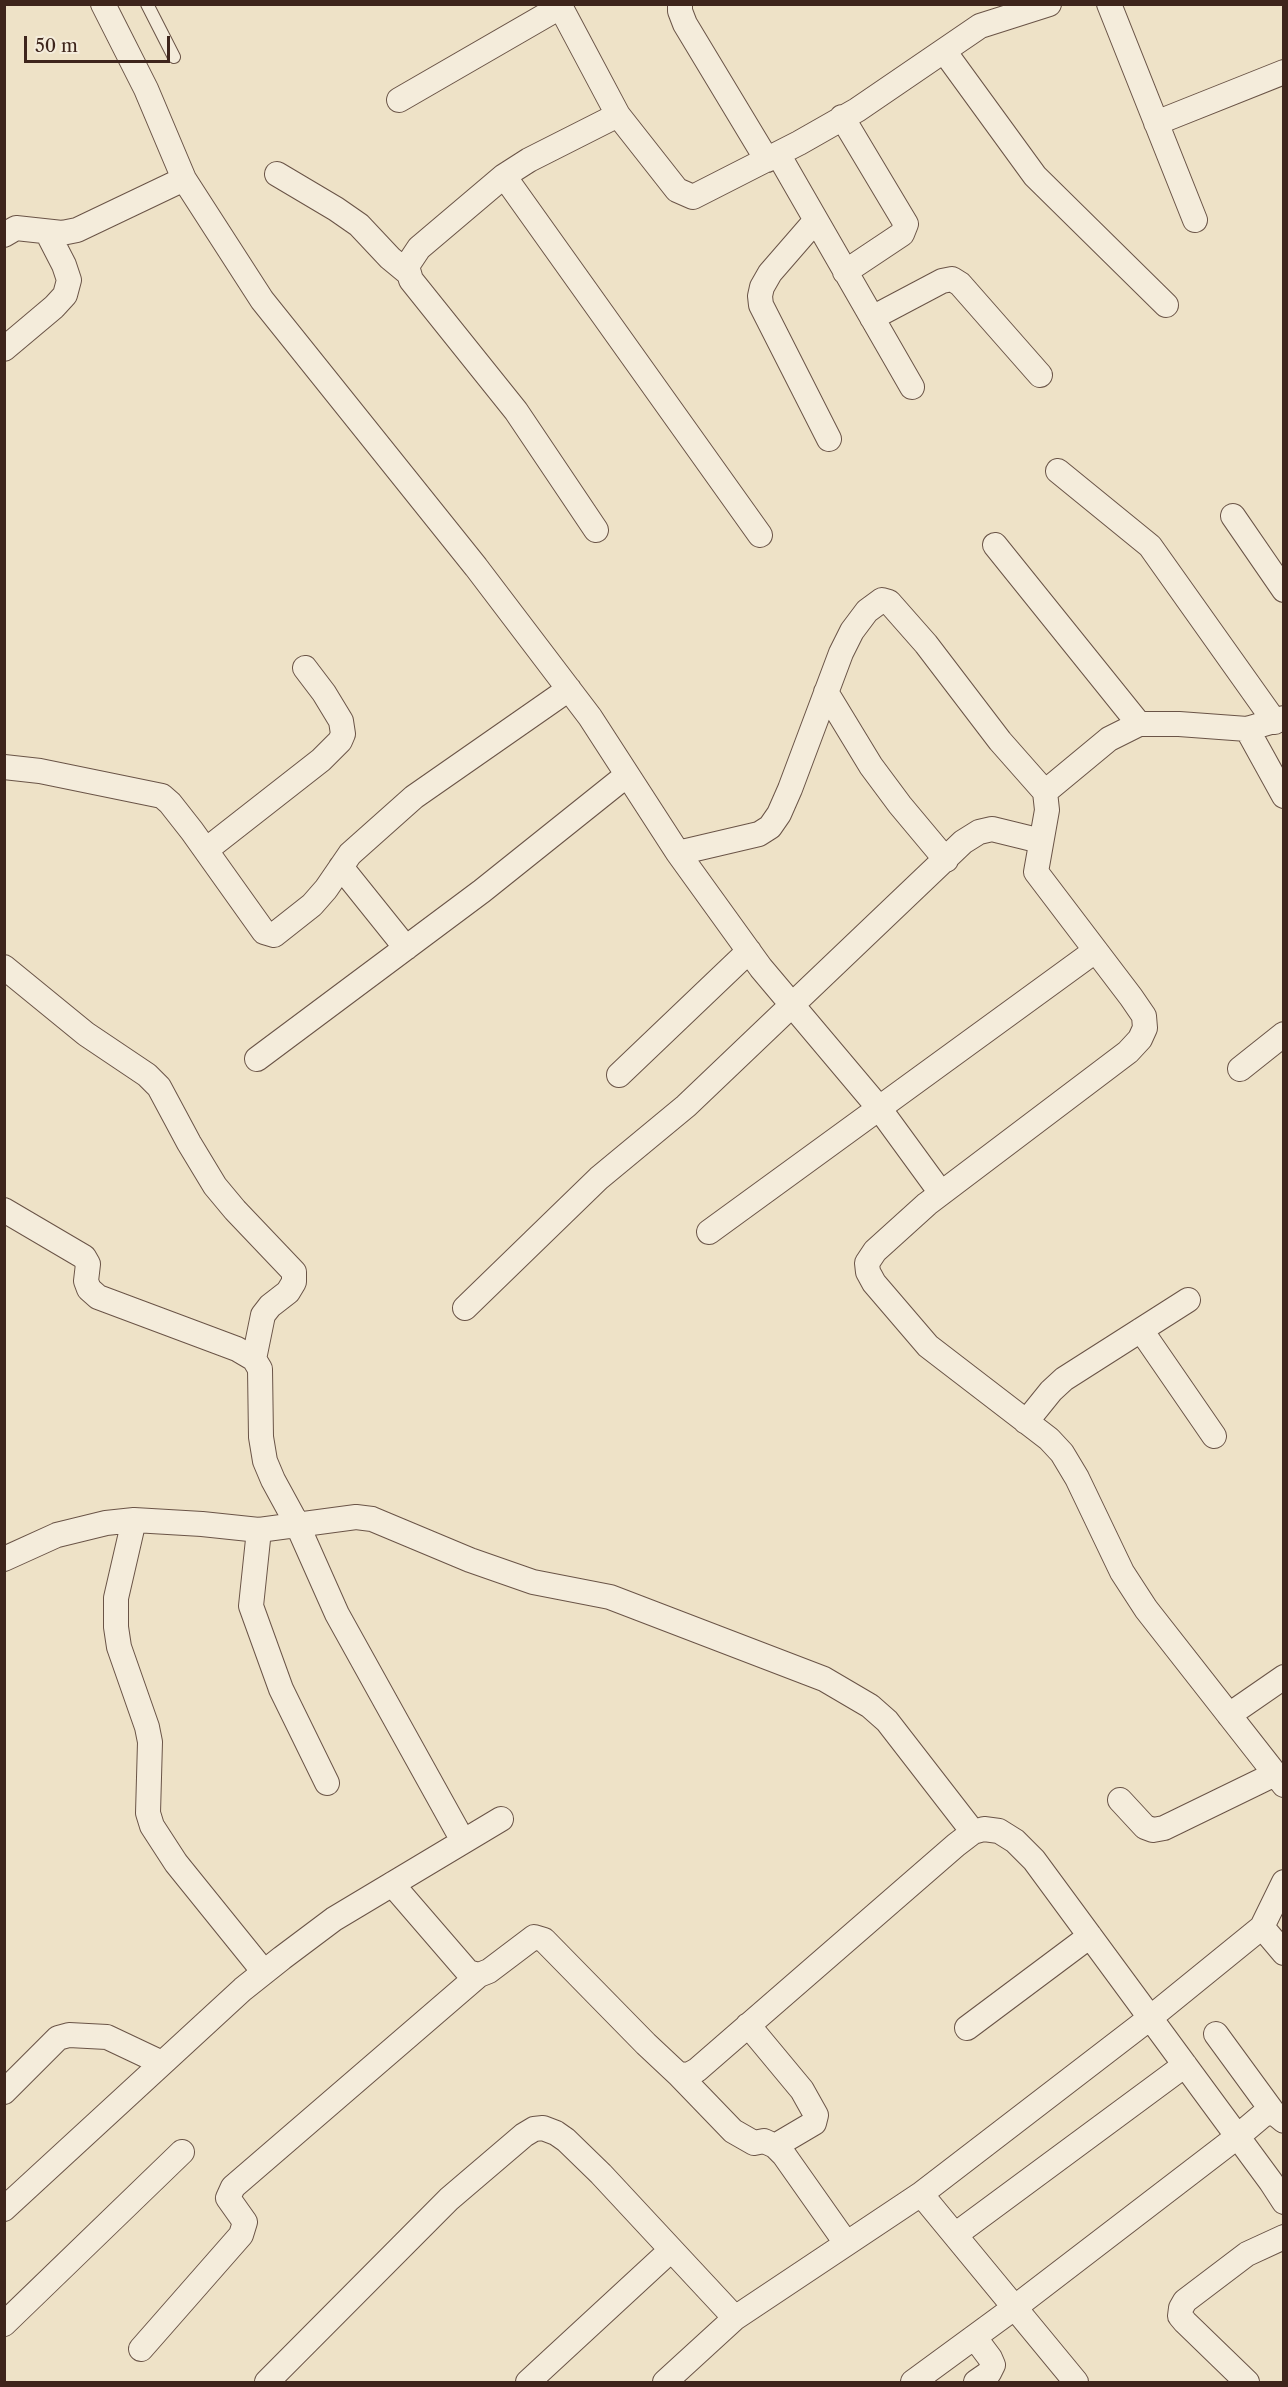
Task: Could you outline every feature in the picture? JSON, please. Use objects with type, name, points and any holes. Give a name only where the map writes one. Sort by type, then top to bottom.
[{"type":"street","points":[[102,4],[146,89],[184,178],[262,300],[476,567],[591,717],[678,854],[749,951],[879,1108],[941,1193]]},
{"type":"street","points":[[681,4],[680,11],[685,24],[816,220],[912,387]]},
{"type":"street","points":[[399,100],[559,6],[618,115],[677,190],[693,197],[857,110],[980,26],[1049,4]]},
{"type":"street","points":[[1109,4],[1195,220]]},
{"type":"street","points":[[944,51],[1035,176],[1166,305]]},
{"type":"street","points":[[1156,123],[1284,72]]},
{"type":"street","points":[[596,530],[516,411],[411,280],[408,272],[409,260],[418,248],[504,176],[530,160],[618,115]]},
{"type":"street","points":[[842,117],[906,224],[902,234],[845,272]]},
{"type":"street","points":[[277,174],[359,225],[390,258],[408,272]]},
{"type":"street","points":[[504,176],[760,535]]},
{"type":"street","points":[[4,235],[16,228],[62,233],[77,230],[184,178]]},
{"type":"street","points":[[816,220],[770,273],[760,296],[761,305],[829,439]]},
{"type":"street","points":[[4,349],[65,295],[69,280],[47,232]]},
{"type":"street","points":[[872,318],[942,281],[952,279],[960,284],[1040,375]]},
{"type":"street","points":[[1046,792],[1109,739],[1139,724],[1179,724],[1247,729],[1279,720],[1150,546],[1059,471]]},
{"type":"street","points":[[1233,516],[1284,590]]},
{"type":"street","points":[[995,545],[1139,724]]},
{"type":"street","points":[[678,854],[759,834],[770,827],[783,806],[841,653],[852,632],[876,603],[882,600],[889,602],[926,644],[1000,741],[1046,792],[1047,810],[1036,872],[1144,1016],[1145,1028],[1140,1039],[1128,1052],[941,1193],[875,1251],[867,1263],[868,1272],[880,1290],[928,1346],[1048,1438],[1062,1453],[1077,1478],[1122,1572],[1146,1609],[1279,1780],[1153,1830],[1145,1827],[1120,1800]]},
{"type":"street","points":[[206,850],[321,760],[340,741],[343,734],[341,721],[305,668]]},
{"type":"street","points":[[4,767],[40,771],[162,796],[206,850],[264,932],[274,935],[312,905],[350,854],[414,796],[569,689]]},
{"type":"street","points":[[826,692],[871,766],[946,860]]},
{"type":"street","points":[[1247,729],[1284,796]]},
{"type":"street","points":[[256,1059],[482,891],[627,776]]},
{"type":"street","points":[[465,1308],[599,1178],[686,1106],[793,1006],[963,842],[979,832],[992,829],[1041,841]]},
{"type":"street","points":[[341,867],[406,948]]},
{"type":"street","points":[[619,1074],[749,951]]},
{"type":"street","points":[[709,1232],[1095,951]]},
{"type":"street","points":[[4,967],[86,1034],[147,1075],[159,1087],[215,1186],[294,1272],[294,1282],[288,1292],[270,1306],[263,1315],[254,1359]]},
{"type":"street","points":[[1240,1069],[1284,1034]]},
{"type":"street","points":[[4,1210],[84,1257],[88,1264],[86,1281],[89,1289],[98,1297],[237,1349],[254,1359],[260,1369],[261,1437],[265,1461],[338,1614],[463,1841]]},
{"type":"street","points":[[1026,1422],[1064,1379],[1188,1300]]},
{"type":"street","points":[[1141,1330],[1214,1436]]},
{"type":"street","points":[[4,1559],[57,1535],[106,1523],[134,1521],[202,1524],[258,1530],[356,1516],[372,1519],[480,1564],[533,1582],[610,1598],[825,1679],[870,1706],[887,1721],[973,1832]]},
{"type":"street","points":[[134,1521],[116,1598],[116,1627],[119,1647],[147,1727],[150,1742],[148,1812],[152,1826],[176,1863],[264,1972]]},
{"type":"street","points":[[258,1530],[251,1606],[281,1689],[327,1783]]},
{"type":"street","points":[[1228,1715],[1284,1677]]},
{"type":"street","points":[[4,2209],[264,1972],[334,1919],[501,1819]]},
{"type":"street","points":[[678,2074],[688,2075],[697,2070],[973,1832],[984,1829],[999,1831],[1015,1841],[1034,1860],[1284,2202]]},
{"type":"street","points":[[665,2382],[735,2318],[921,2194],[1150,2018],[1262,1927],[1284,1882]]},
{"type":"street","points":[[392,1884],[460,1966],[468,1972],[479,1975]]},
{"type":"street","points":[[1262,1927],[1284,1953]]},
{"type":"street","points":[[967,2028],[1090,1936]]},
{"type":"street","points":[[141,2349],[241,2235],[244,2222],[228,2198],[233,2187],[479,1975],[489,1971],[534,1937],[543,1940],[733,2131],[743,2139],[754,2143],[764,2141],[775,2146],[784,2155],[846,2243]]},
{"type":"street","points":[[748,2025],[802,2090],[816,2115],[814,2123],[775,2146]]},
{"type":"street","points":[[1216,2034],[1278,2116]]},
{"type":"street","points":[[7,2084],[58,2038],[69,2035],[107,2037],[162,2063]]},
{"type":"street","points":[[955,2235],[1185,2065]]},
{"type":"street","points":[[913,2382],[975,2338],[1263,2115],[1278,2116]]},
{"type":"street","points":[[267,2382],[449,2199],[534,2129],[543,2128],[566,2140],[601,2174],[735,2318]]},
{"type":"street","points":[[4,2324],[182,2152]]},
{"type":"street","points":[[921,2194],[1076,2382]]},
{"type":"street","points":[[1233,2378],[1180,2316],[1181,2308],[1185,2301],[1247,2254],[1284,2237]]},
{"type":"street","points":[[528,2382],[671,2250]]},
{"type":"street","points":[[975,2338],[993,2365],[989,2373],[976,2382]]},
{"type":"lane","points":[[147,4],[174,57]]}]
